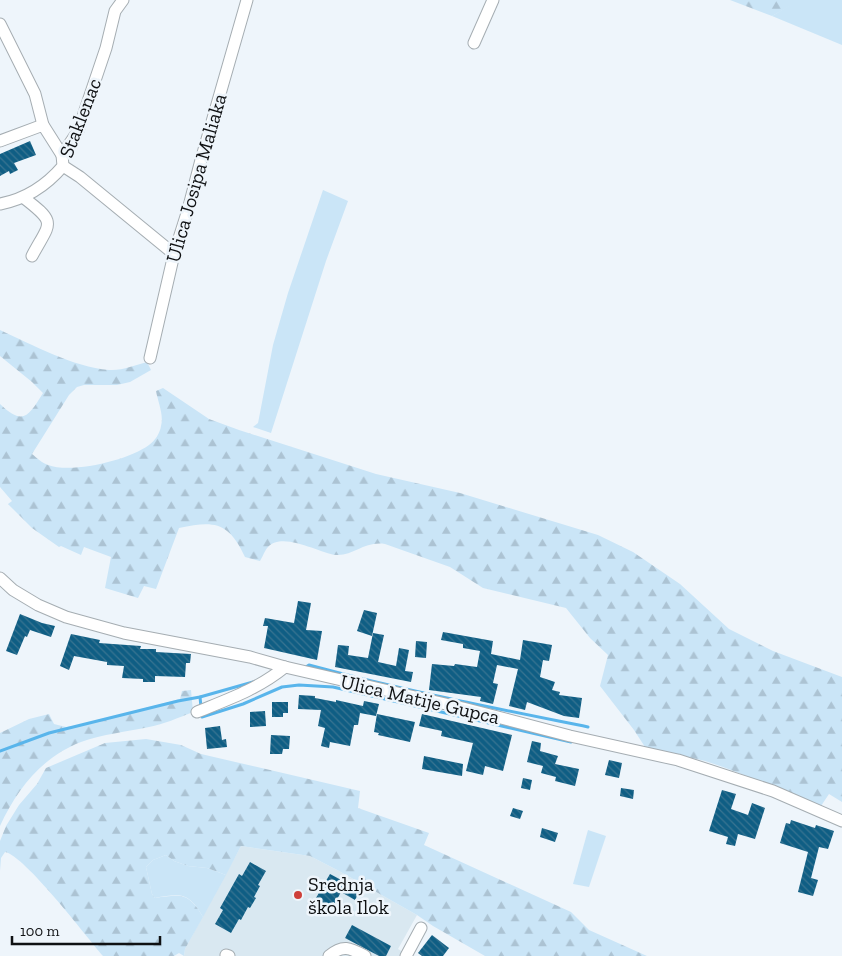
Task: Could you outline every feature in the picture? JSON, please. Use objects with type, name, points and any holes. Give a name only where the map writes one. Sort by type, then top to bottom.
[{"type":"street","name":"Staklenac","points":[[0,204],[24,198],[53,177],[78,131],[106,48],[114,12],[123,0]]},
{"type":"street","name":"Ulica Josipa Maliaka","points":[[150,358],[174,254],[247,0]]},
{"type":"street","points":[[474,43],[493,0]]},
{"type":"street","points":[[0,24],[35,94],[43,125],[62,160],[174,254]]},
{"type":"street","points":[[0,141],[43,125]]},
{"type":"street","points":[[24,198],[48,218],[48,225],[32,256]]},
{"type":"street","name":"Ulica Matije Gupca","points":[[0,578],[13,590],[38,605],[66,617],[124,633],[250,657],[284,667],[463,708],[570,736],[678,760],[773,791],[842,821]]},
{"type":"street","points":[[197,712],[244,694],[272,678],[284,667]]},
{"type":"street","points":[[406,956],[421,928]]},
{"type":"street","points":[[329,956],[337,950],[349,948],[365,956]]},
{"type":"shaded area","name":"Srednja škola Ilok","points":[[241,846],[310,856],[417,915],[398,949],[403,952],[402,956],[184,956],[185,949]]},
{"type":"green space","points":[[730,0],[799,0],[799,1],[772,16]]},
{"type":"green space","points":[[799,0],[842,0],[842,45],[772,16]]},
{"type":"green space","points":[[323,190],[348,201],[326,261],[271,433],[253,427],[258,423],[273,345],[288,293]]},
{"type":"green space","points":[[0,330],[81,365],[114,370],[147,362],[151,370],[130,382],[117,385],[84,385],[77,387],[69,395],[32,454],[48,465],[71,468],[85,467],[128,456],[149,445],[158,434],[162,422],[156,391],[163,388],[209,419],[239,430],[376,474],[460,493],[598,535],[633,552],[680,584],[729,629],[773,651],[842,677],[842,802],[829,794],[819,809],[763,783],[720,766],[645,747],[600,686],[608,655],[590,638],[566,608],[483,588],[450,567],[385,544],[365,546],[342,555],[336,555],[301,544],[283,541],[268,547],[260,561],[245,557],[232,536],[219,526],[191,526],[179,528],[156,589],[144,586],[138,598],[105,588],[111,557],[84,547],[81,555],[61,546],[59,547],[32,528],[8,504],[12,501],[0,487],[0,404],[15,415],[25,415],[30,412],[43,393],[0,356]]},
{"type":"green space","points":[[191,690],[193,712],[155,726],[89,739],[67,748],[54,756],[23,787],[14,799],[0,826],[0,733],[29,719],[49,714],[54,724],[66,727],[81,725],[180,699],[182,691]]},
{"type":"green space","points":[[146,739],[181,745],[201,754],[360,791],[358,808],[429,833],[424,845],[571,912],[589,930],[647,956],[485,956],[417,915],[310,856],[241,846],[226,875],[207,868],[188,866],[174,861],[166,855],[153,860],[146,867],[152,894],[155,898],[184,897],[193,903],[203,917],[185,949],[184,956],[179,953],[174,956],[103,956],[40,881],[14,857],[5,852],[1,858],[0,871],[0,841],[6,826],[19,805],[37,784],[46,768],[105,743]]},
{"type":"green space","points":[[588,830],[606,836],[589,887],[573,884]]},
{"type":"green space","points":[[166,855],[174,861],[188,866],[207,868],[226,875],[203,917],[189,899],[178,895],[155,898],[152,894],[146,867],[153,860]]},
{"type":"building","points":[[30,141],[36,155],[14,163],[18,170],[10,174],[9,171],[0,176],[0,154]]},
{"type":"building","points":[[298,601],[311,603],[306,630],[322,631],[317,660],[264,648],[268,626],[263,626],[265,618],[294,623]]},
{"type":"building","points":[[364,610],[377,613],[372,636],[357,631]]},
{"type":"building","points":[[20,614],[55,626],[51,637],[30,630],[27,637],[25,636],[17,655],[6,651]]},
{"type":"building","points":[[443,632],[493,641],[491,654],[520,660],[523,640],[552,645],[549,661],[543,660],[540,677],[555,682],[552,690],[560,692],[559,695],[582,698],[579,718],[564,716],[527,702],[525,710],[509,706],[518,669],[497,665],[493,683],[498,684],[493,704],[480,701],[481,697],[429,690],[432,664],[454,666],[455,664],[477,667],[480,651],[463,648],[463,644],[441,640]]},
{"type":"building","points":[[373,633],[384,635],[378,662],[396,666],[399,648],[409,650],[405,671],[413,672],[411,682],[335,667],[338,645],[349,646],[348,655],[368,658]]},
{"type":"building","points":[[71,634],[100,640],[99,643],[141,646],[140,649],[156,649],[156,652],[191,654],[190,663],[186,663],[185,677],[155,676],[155,682],[143,682],[143,679],[122,678],[124,666],[107,665],[107,662],[74,656],[69,670],[60,666]]},
{"type":"building","points":[[416,641],[427,642],[426,658],[415,657]]},
{"type":"building","points":[[299,695],[315,696],[315,698],[363,706],[364,701],[379,704],[376,716],[360,713],[358,725],[354,725],[350,746],[330,742],[329,748],[321,746],[325,728],[318,726],[321,710],[298,709]]},
{"type":"building","points":[[272,702],[288,702],[288,713],[283,713],[283,717],[272,717]]},
{"type":"building","points":[[265,711],[266,726],[250,727],[250,712]]},
{"type":"building","points":[[377,714],[415,722],[410,742],[378,735],[379,733],[374,732]]},
{"type":"building","points":[[422,714],[512,735],[503,771],[485,766],[483,775],[466,771],[473,743],[441,736],[442,731],[419,726]]},
{"type":"building","points":[[220,726],[222,740],[226,739],[227,747],[207,749],[205,728]]},
{"type":"building","points":[[271,735],[290,736],[289,749],[283,749],[282,754],[270,754]]},
{"type":"building","points":[[532,741],[541,743],[540,751],[558,756],[555,764],[579,769],[575,786],[555,781],[556,777],[541,773],[543,766],[527,762]]},
{"type":"building","points":[[424,756],[463,764],[462,776],[422,769]]},
{"type":"building","points":[[609,760],[622,763],[619,778],[605,775]]},
{"type":"building","points":[[523,778],[532,780],[530,790],[521,788]]},
{"type":"building","points":[[621,788],[634,790],[633,799],[620,796]]},
{"type":"building","points":[[722,790],[736,794],[731,809],[748,815],[752,803],[765,808],[755,839],[738,834],[735,846],[726,844],[728,837],[709,831]]},
{"type":"building","points":[[513,808],[523,811],[520,819],[510,816]]},
{"type":"building","points":[[791,820],[815,828],[816,825],[834,831],[828,849],[819,847],[811,878],[818,880],[813,896],[798,892],[808,852],[780,843],[786,823],[790,824]]},
{"type":"building","points":[[542,828],[558,833],[555,842],[540,837]]},
{"type":"building","points":[[250,862],[266,871],[258,885],[260,886],[254,897],[256,898],[250,908],[248,907],[241,920],[239,919],[231,933],[215,924],[223,910],[220,908],[239,874],[242,876]]},
{"type":"building","points":[[330,874],[360,890],[355,900],[341,892],[335,903],[333,902],[327,911],[313,903]]},
{"type":"building","points":[[352,925],[391,946],[386,956],[379,956],[345,938]]},
{"type":"building","points":[[432,935],[449,948],[443,956],[422,956],[418,953]]},
{"type":"waterway","points":[[306,667],[309,665],[413,691],[588,727]]},
{"type":"waterway","points":[[0,751],[49,733],[200,697],[253,682]]},
{"type":"waterway","points":[[202,714],[202,717],[243,704],[282,687],[299,685],[333,687],[571,742]]},
{"type":"waterway","points":[[200,697],[201,707]]},
{"type":"place","name":"Srednja škola Ilok","points":[[298,895]]}]
